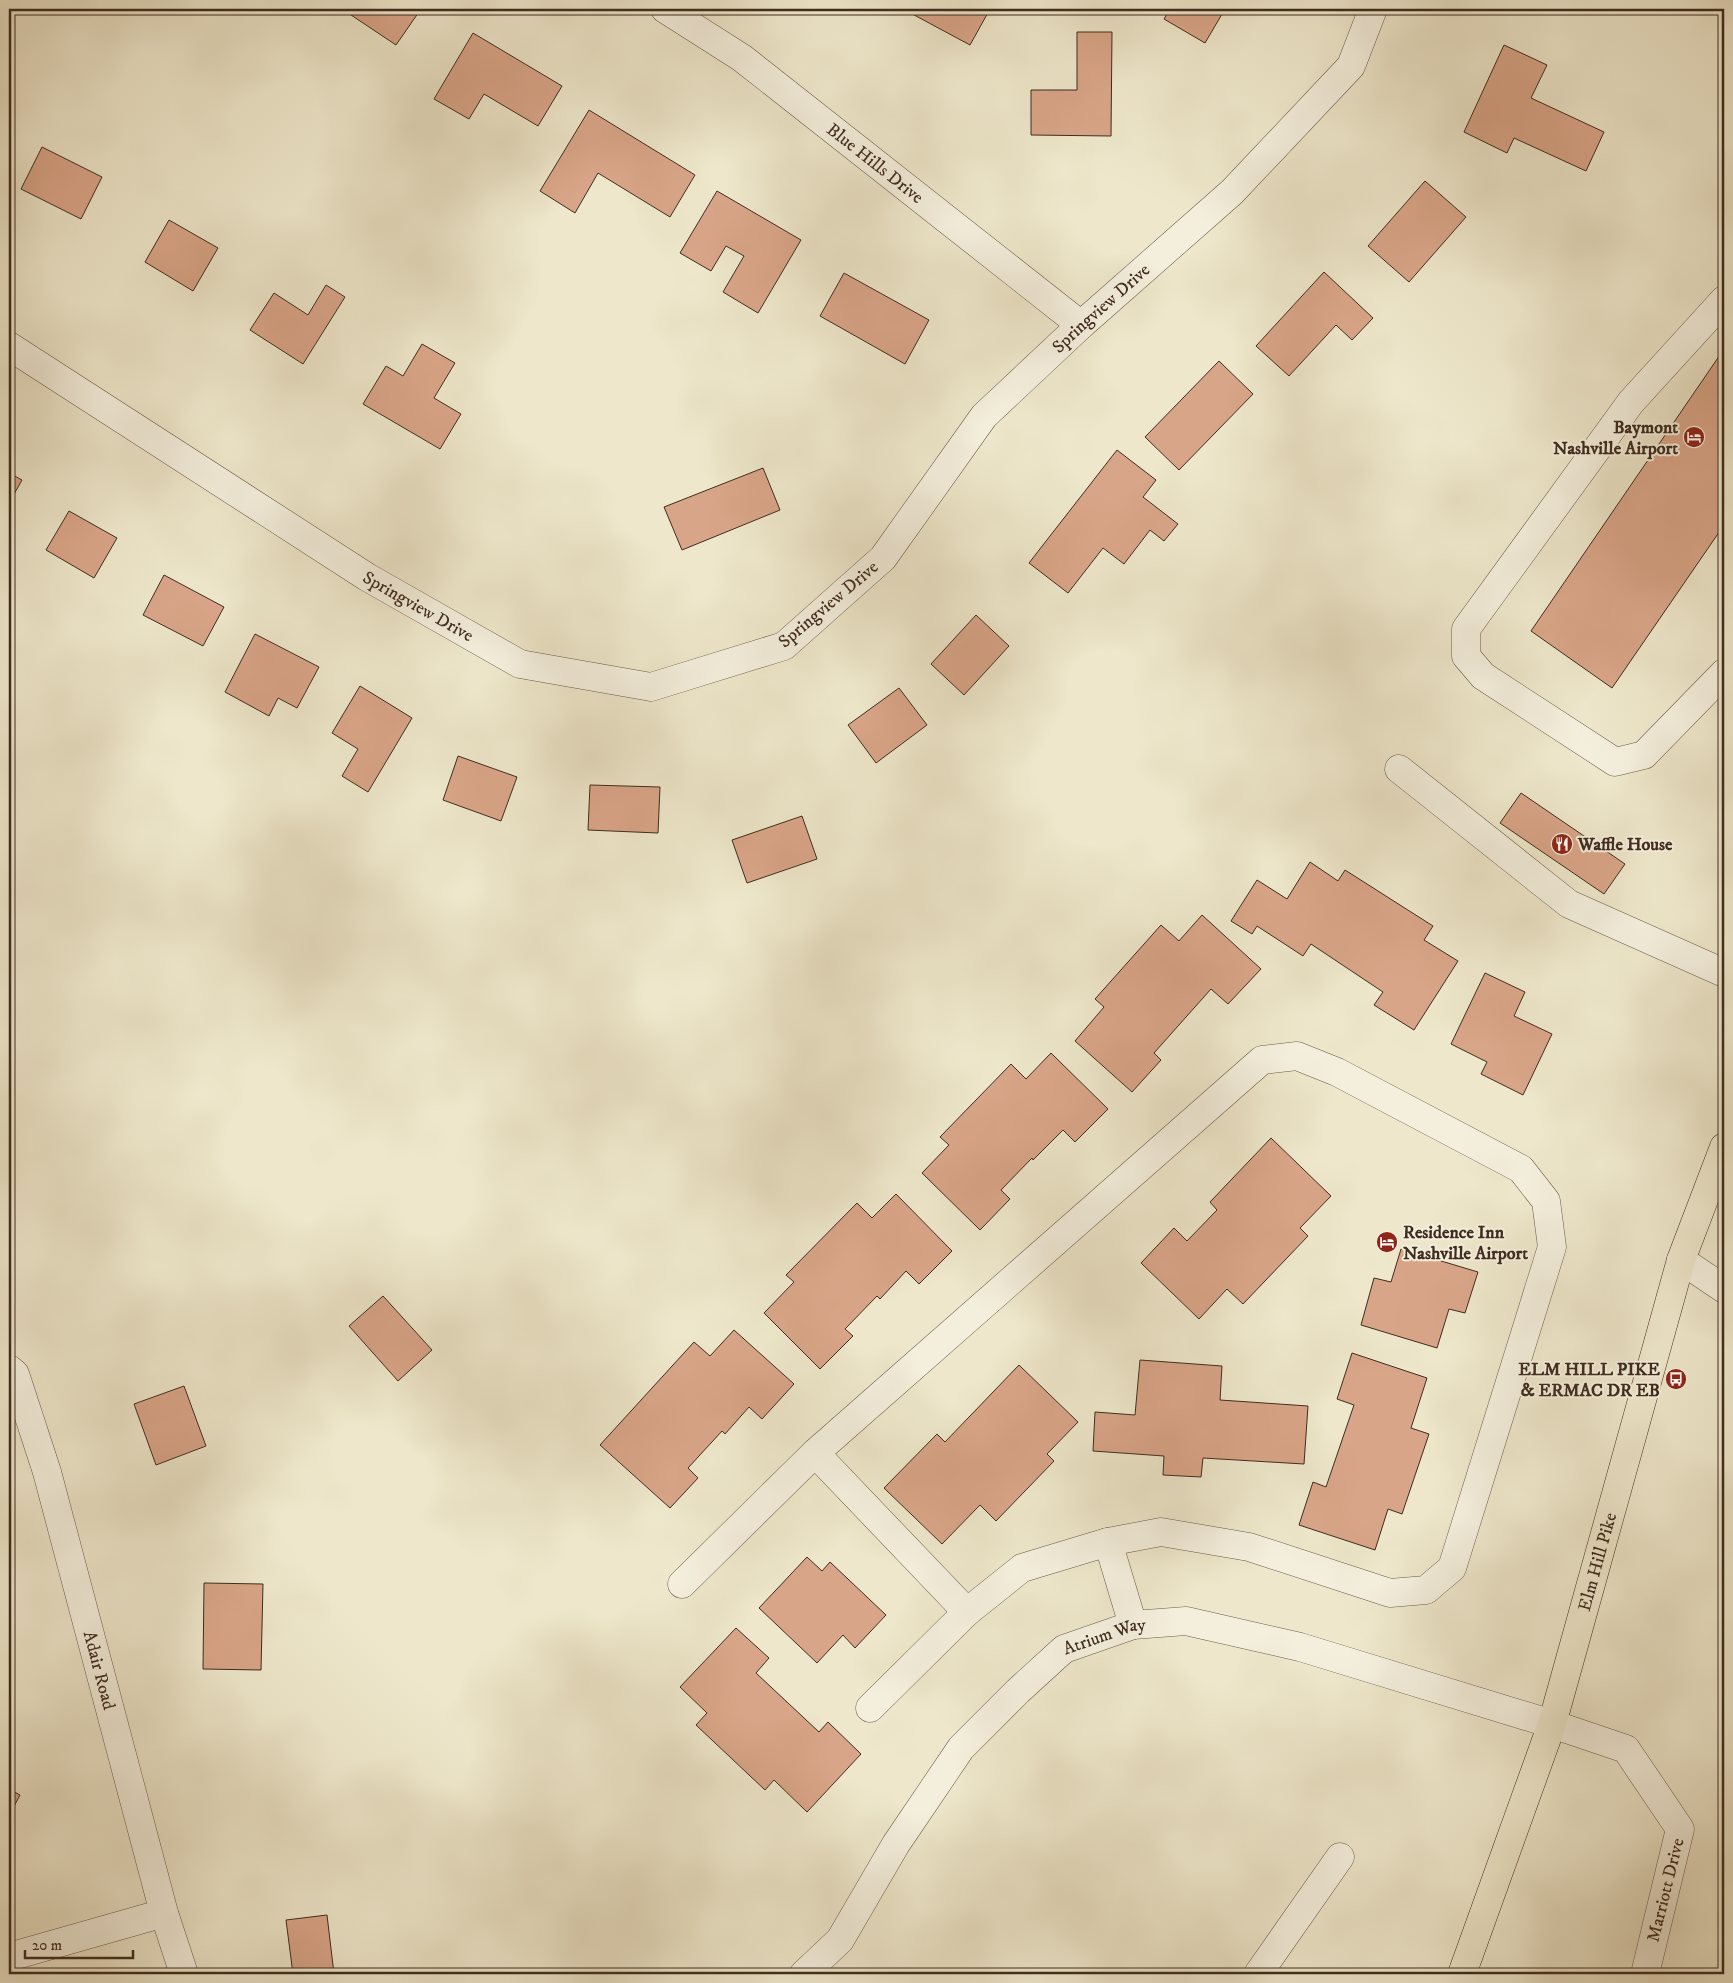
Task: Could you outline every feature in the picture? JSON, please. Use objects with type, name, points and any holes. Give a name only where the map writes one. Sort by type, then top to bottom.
[{"type":"main road","name":"Elm Hill Pike","points":[[1462,1974],[1552,1724],[1681,1260],[1716,1190],[1724,1147]]},
{"type":"street","name":"Blue Hills Drive","points":[[665,9],[742,58],[1081,325]]},
{"type":"street","name":"Springview Drive","points":[[9,346],[367,577],[520,664],[651,688],[784,646],[883,558],[984,416],[1081,325],[1232,192],[1351,66],[1373,9]]},
{"type":"street","points":[[1724,300],[1631,402],[1466,629],[1466,656],[1483,676],[1615,762],[1644,755],[1724,674]]},
{"type":"street","points":[[1399,768],[1569,904],[1724,973]]},
{"type":"street","points":[[682,1584],[815,1453],[1262,1060],[1297,1056],[1337,1072],[1522,1169],[1546,1201],[1552,1248],[1452,1568],[1426,1590],[1390,1593],[1249,1547],[1161,1532],[1108,1542],[1022,1568],[967,1612],[870,1708]]},
{"type":"street","points":[[1681,1260],[1724,1289]]},
{"type":"street","name":"Adair Road","points":[[9,1369],[14,1374],[47,1472],[164,1913],[184,1974]]},
{"type":"street","points":[[815,1453],[967,1612]]},
{"type":"street","points":[[1108,1542],[1133,1625]]},
{"type":"street","name":"Atrium Way","points":[[804,1974],[840,1940],[896,1844],[961,1748],[1018,1691],[1064,1649],[1133,1625],[1186,1621],[1290,1645],[1552,1724]]},
{"type":"street","name":"Marriott Drive","points":[[1552,1724],[1626,1749],[1680,1829],[1645,1974]]},
{"type":"street","points":[[1258,1974],[1340,1857]]},
{"type":"street","points":[[9,1957],[164,1913]]},
{"type":"building","points":[[342,9],[421,9],[396,45]]},
{"type":"building","points":[[903,9],[990,9],[970,45]]},
{"type":"building","points":[[1170,9],[1225,9],[1205,43],[1164,19]]},
{"type":"building","points":[[1077,32],[1112,32],[1111,136],[1031,135],[1031,90],[1077,90]]},
{"type":"building","points":[[473,33],[562,86],[538,126],[484,94],[469,119],[434,99]]},
{"type":"building","points":[[1504,45],[1547,65],[1531,98],[1604,132],[1586,171],[1514,138],[1507,153],[1464,132]]},
{"type":"building","points":[[589,110],[695,175],[670,217],[598,173],[575,213],[540,191]]},
{"type":"building","points":[[42,147],[102,177],[81,219],[21,189]]},
{"type":"building","points":[[1425,181],[1466,217],[1409,282],[1368,246]]},
{"type":"building","points":[[717,191],[801,240],[758,313],[723,292],[744,256],[726,246],[711,271],[680,253]]},
{"type":"building","points":[[169,220],[218,248],[193,291],[145,262]]},
{"type":"building","points":[[1324,272],[1373,318],[1352,340],[1336,325],[1289,376],[1256,346]]},
{"type":"building","points":[[844,273],[929,320],[905,364],[820,316]]},
{"type":"building","points":[[326,285],[345,297],[303,364],[250,330],[274,293],[308,315]]},
{"type":"building","points":[[422,344],[455,363],[434,398],[461,414],[440,449],[363,404],[386,366],[403,376]]},
{"type":"building","name":"Baymont Nashville Airport","points":[[1724,349],[1724,525],[1612,688],[1531,631]]},
{"type":"building","points":[[1219,361],[1253,394],[1179,470],[1145,437]]},
{"type":"building","points":[[1117,450],[1156,480],[1143,497],[1178,524],[1164,541],[1150,530],[1124,564],[1103,548],[1068,593],[1029,563]]},
{"type":"building","points":[[763,468],[780,510],[682,550],[664,507]]},
{"type":"building","points":[[9,473],[22,480],[9,503]]},
{"type":"building","points":[[69,511],[117,538],[94,578],[46,550]]},
{"type":"building","points":[[164,575],[224,607],[203,646],[143,615]]},
{"type":"building","points":[[976,615],[1009,646],[964,695],[931,664]]},
{"type":"building","points":[[255,634],[319,667],[297,708],[278,698],[269,716],[225,692]]},
{"type":"building","points":[[360,686],[412,718],[368,792],[342,776],[358,749],[332,733]]},
{"type":"building","points":[[899,688],[927,725],[876,763],[848,725]]},
{"type":"building","points":[[458,756],[517,777],[501,821],[443,800]]},
{"type":"building","points":[[590,785],[660,787],[658,833],[588,830]]},
{"type":"building","name":"Waffle House","points":[[1521,793],[1625,864],[1604,894],[1500,823]]},
{"type":"building","points":[[802,816],[817,859],[747,883],[732,840]]},
{"type":"building","points":[[1310,862],[1338,881],[1345,870],[1433,926],[1424,940],[1458,961],[1414,1030],[1374,1005],[1383,992],[1311,944],[1303,956],[1257,926],[1252,934],[1231,921],[1257,880],[1287,899]]},
{"type":"building","points":[[1202,915],[1261,969],[1228,1004],[1211,989],[1154,1053],[1161,1060],[1132,1092],[1075,1041],[1104,1007],[1095,999],[1161,925],[1179,941]]},
{"type":"building","points":[[1485,973],[1525,992],[1514,1016],[1552,1034],[1523,1095],[1481,1074],[1487,1062],[1451,1044]]},
{"type":"building","points":[[1051,1053],[1108,1109],[1075,1142],[1063,1130],[1033,1160],[1032,1158],[1001,1190],[1010,1199],[980,1230],[922,1173],[949,1145],[940,1137],[1011,1064],[1026,1079]]},
{"type":"building","points":[[1271,1138],[1331,1196],[1300,1228],[1308,1236],[1243,1304],[1227,1289],[1199,1319],[1141,1263],[1174,1228],[1187,1241],[1217,1210],[1210,1202]]},
{"type":"building","points":[[896,1194],[952,1251],[919,1284],[906,1271],[880,1299],[877,1296],[845,1329],[853,1336],[820,1369],[764,1313],[794,1282],[786,1275],[857,1203],[872,1218]]},
{"type":"building","points":[[1401,1249],[1478,1272],[1465,1313],[1449,1309],[1437,1348],[1361,1325],[1374,1278],[1391,1282]]},
{"type":"building","points":[[383,1296],[432,1350],[398,1381],[349,1326]]},
{"type":"building","points":[[734,1330],[794,1384],[762,1419],[749,1407],[725,1434],[722,1431],[688,1468],[698,1478],[670,1508],[600,1445],[694,1342],[710,1356]]},
{"type":"building","points":[[1352,1353],[1427,1378],[1411,1428],[1429,1434],[1402,1514],[1388,1509],[1375,1550],[1299,1525],[1313,1482],[1326,1487],[1354,1405],[1337,1399]]},
{"type":"building","points":[[1140,1360],[1222,1366],[1220,1400],[1308,1406],[1304,1464],[1203,1458],[1201,1477],[1163,1475],[1164,1456],[1093,1451],[1095,1412],[1135,1415]]},
{"type":"building","points":[[1019,1365],[1078,1422],[1047,1454],[1054,1461],[996,1521],[980,1505],[942,1544],[884,1488],[937,1434],[945,1442]]},
{"type":"building","points":[[184,1386],[206,1446],[156,1465],[134,1404]]},
{"type":"building","points":[[807,1557],[822,1571],[830,1562],[886,1615],[855,1648],[843,1635],[817,1663],[759,1608]]},
{"type":"building","points":[[204,1583],[263,1584],[261,1670],[203,1669]]},
{"type":"building","points":[[736,1628],[769,1658],[756,1673],[819,1732],[828,1722],[861,1754],[807,1812],[774,1780],[765,1790],[696,1725],[707,1713],[680,1687]]},
{"type":"building","points":[[9,1789],[20,1795],[9,1816]]},
{"type":"building","points":[[327,1915],[334,1974],[293,1974],[286,1920]]},
{"type":"place","name":"Baymont Nashville Airport","points":[[1694,437]]},
{"type":"place","name":"Waffle House","points":[[1562,844]]},
{"type":"place","name":"Residence Inn Nashville Airport","points":[[1387,1242]]},
{"type":"place","name":"ELM HILL PIKE & ERMAC DR EB","points":[[1676,1379]]}]
